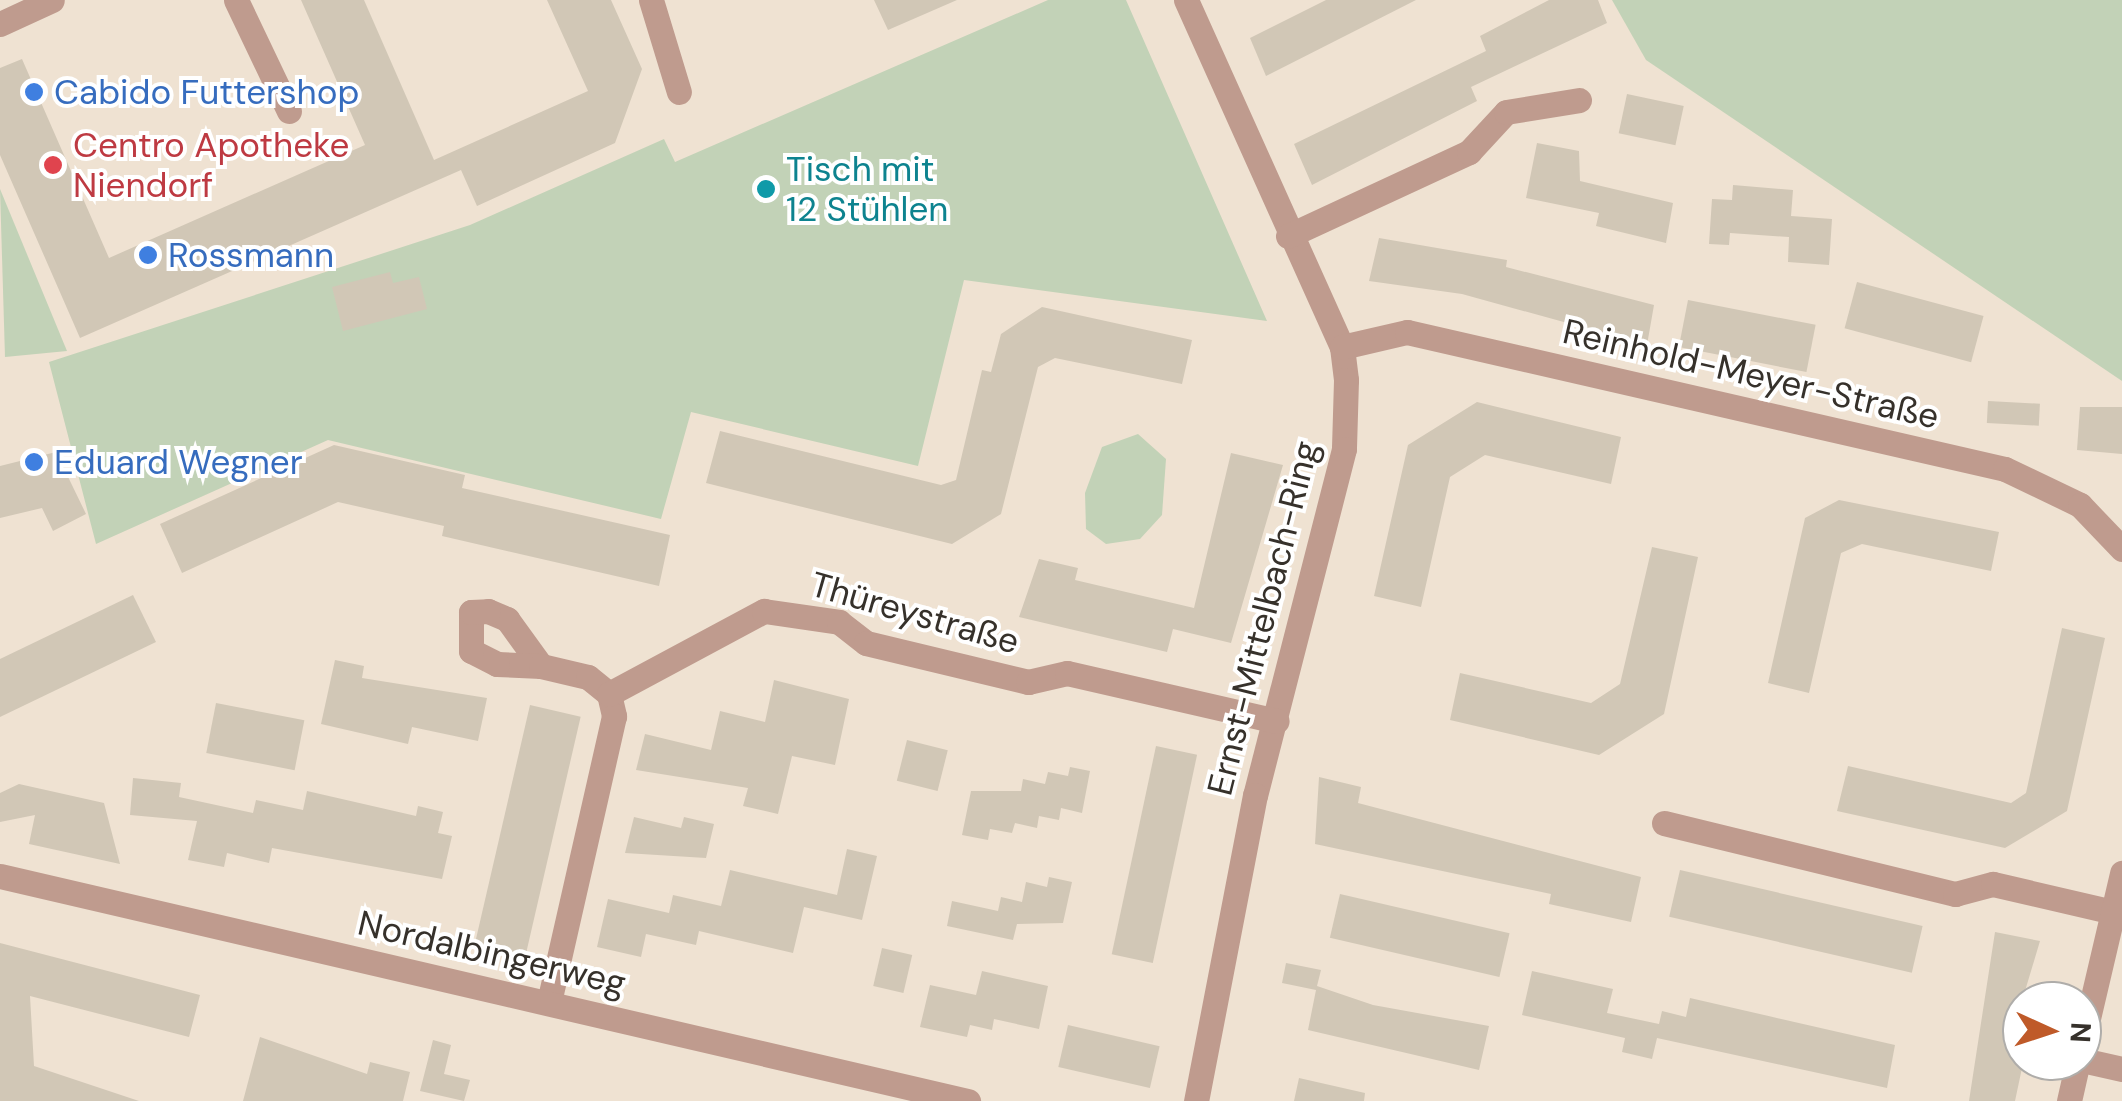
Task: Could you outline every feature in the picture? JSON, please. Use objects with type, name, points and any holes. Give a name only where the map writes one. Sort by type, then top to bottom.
[{"type":"street","points":[[0,24],[52,0]]},
{"type":"street","points":[[236,0],[288,110]]},
{"type":"street","points":[[651,0],[675,55],[679,92]]},
{"type":"street","name":"Ernst-Mittelbach-Ring","points":[[1186,0],[1288,236],[1342,347],[1344,448],[1277,721],[1196,1101]]},
{"type":"street","points":[[1288,236],[1469,152],[1506,112],[1580,100]]},
{"type":"street","name":"Reinhold-Meyer-Straße","points":[[1342,347],[1407,332],[2005,469],[2080,505],[2122,549]]},
{"type":"street","name":"Thüreystraße","points":[[609,694],[764,611],[839,622],[866,643],[1028,682],[1067,673],[1277,721]]},
{"type":"street","points":[[541,666],[588,677],[609,694],[609,741],[549,1001]]},
{"type":"street","points":[[1664,823],[1954,894],[1993,884],[2113,912]]},
{"type":"street","points":[[2097,981],[2122,872]]},
{"type":"street","name":"Nordalbingerweg","points":[[0,876],[968,1101]]},
{"type":"green space","points":[[1048,0],[1126,0],[1267,321],[964,280],[918,466],[691,412],[661,519],[328,440],[96,544],[49,362],[470,225],[664,139],[675,162]]},
{"type":"green space","points":[[1612,0],[2122,0],[2122,381],[1646,60]]},
{"type":"green space","points":[[0,189],[24,247],[67,351],[5,357]]},
{"type":"green space","points":[[1138,434],[1166,459],[1162,515],[1140,539],[1106,544],[1086,529],[1085,493],[1102,447]]},
{"type":"building","points":[[301,0],[364,0],[434,160],[588,91],[547,0],[611,0],[642,69],[615,143],[477,206],[461,170],[80,338],[0,155],[0,68],[22,59],[109,258],[365,145]]},
{"type":"building","points":[[874,0],[957,0],[888,30]]},
{"type":"building","points":[[1326,0],[1416,0],[1266,76],[1250,38]]},
{"type":"building","points":[[1549,0],[1598,0],[1607,23],[1471,87],[1477,101],[1312,185],[1294,144],[1486,51],[1480,36]]},
{"type":"building","points":[[1627,94],[1684,106],[1675,145],[1619,133]]},
{"type":"building","points":[[1537,143],[1579,151],[1580,181],[1673,203],[1666,243],[1596,226],[1599,213],[1526,198]]},
{"type":"building","points":[[1733,185],[1793,190],[1791,216],[1832,219],[1829,265],[1788,262],[1789,237],[1730,233],[1729,245],[1709,244],[1712,199],[1732,200]]},
{"type":"building","points":[[1379,238],[1507,260],[1506,267],[1654,305],[1647,345],[1462,294],[1369,281]]},
{"type":"building","points":[[390,272],[393,283],[419,277],[427,309],[343,331],[332,287]]},
{"type":"building","points":[[1857,282],[1984,316],[1971,362],[1845,328]]},
{"type":"building","points":[[1688,300],[1816,325],[1806,372],[1679,347]]},
{"type":"building","points":[[1042,307],[1192,340],[1182,384],[1055,358],[1038,367],[1001,514],[952,544],[706,483],[720,431],[941,485],[956,480],[982,370],[991,372],[1001,334]]},
{"type":"building","points":[[1988,401],[2040,404],[2039,426],[1987,423]]},
{"type":"building","points":[[1477,402],[1621,437],[1611,484],[1485,455],[1450,477],[1421,607],[1374,596],[1408,445]]},
{"type":"building","points":[[2080,407],[2122,407],[2122,454],[2077,450]]},
{"type":"building","points":[[334,445],[465,475],[462,488],[670,535],[659,586],[442,536],[444,526],[338,502],[182,573],[160,524]]},
{"type":"building","points":[[56,452],[86,514],[53,531],[42,508],[0,518],[0,466]]},
{"type":"building","points":[[1231,453],[1283,465],[1231,643],[1173,629],[1167,652],[1019,617],[1039,559],[1078,568],[1075,580],[1194,608]]},
{"type":"building","points":[[1839,500],[1999,532],[1991,571],[1862,544],[1841,553],[1809,693],[1768,683],[1805,518]]},
{"type":"building","points":[[1652,547],[1698,557],[1664,714],[1599,755],[1450,720],[1460,673],[1591,703],[1620,684]]},
{"type":"building","points":[[133,595],[156,642],[0,717],[0,659]]},
{"type":"building","points":[[2062,628],[2105,638],[2067,811],[2005,848],[1837,811],[1848,766],[2011,803],[2026,793]]},
{"type":"building","points":[[335,660],[364,666],[362,678],[487,698],[478,741],[412,727],[408,744],[321,724]]},
{"type":"building","points":[[774,680],[849,699],[835,765],[792,756],[778,814],[743,806],[748,788],[636,770],[645,734],[711,750],[720,711],[765,722]]},
{"type":"building","points":[[216,703],[304,720],[295,770],[206,753]]},
{"type":"building","points":[[530,705],[581,717],[526,955],[475,944]]},
{"type":"building","points":[[907,740],[948,750],[938,791],[897,781]]},
{"type":"building","points":[[1156,746],[1197,755],[1153,963],[1112,954]]},
{"type":"building","points":[[1070,767],[1090,771],[1082,813],[1061,808],[1059,820],[1039,816],[1037,828],[1015,823],[1012,833],[990,829],[988,840],[962,835],[971,791],[1021,791],[1023,779],[1045,784],[1048,772],[1068,776]]},
{"type":"building","points":[[1319,777],[1361,787],[1358,803],[1641,877],[1631,922],[1549,904],[1551,894],[1315,844]]},
{"type":"building","points":[[133,778],[181,783],[179,797],[253,813],[256,800],[303,810],[307,791],[416,816],[418,806],[443,812],[438,833],[452,836],[442,879],[272,848],[269,863],[227,853],[224,867],[188,860],[197,821],[130,815]]},
{"type":"building","points":[[19,784],[104,803],[120,864],[29,844],[35,815],[0,822],[0,793]]},
{"type":"building","points":[[634,817],[681,828],[684,817],[714,824],[706,858],[625,853]]},
{"type":"building","points":[[847,849],[877,856],[862,920],[804,907],[793,953],[699,931],[696,945],[646,934],[641,957],[597,947],[608,899],[669,913],[673,895],[721,906],[730,870],[837,895]]},
{"type":"building","points":[[1680,870],[1923,926],[1912,973],[1669,917]]},
{"type":"building","points":[[1049,877],[1072,882],[1063,923],[1017,924],[1013,940],[947,926],[952,901],[998,911],[1001,897],[1022,902],[1026,882],[1047,887]]},
{"type":"building","points":[[1340,894],[1510,933],[1499,977],[1330,938]]},
{"type":"building","points":[[1995,932],[2040,941],[2028,981],[2002,981],[2002,1081],[2019,1081],[2015,1101],[1969,1101]]},
{"type":"building","points":[[0,943],[200,995],[189,1037],[30,996],[34,1066],[139,1101],[0,1101]]},
{"type":"building","points":[[882,948],[912,955],[903,993],[873,986]]},
{"type":"building","points":[[1286,963],[1321,970],[1317,986],[1373,1005],[1489,1026],[1479,1070],[1308,1030],[1316,990],[1282,983]]},
{"type":"building","points":[[982,971],[1048,986],[1039,1029],[994,1019],[992,1030],[970,1025],[967,1037],[920,1027],[930,985],[976,995]]},
{"type":"building","points":[[1532,971],[1613,989],[1607,1013],[1659,1024],[1662,1011],[1686,1017],[1690,998],[1895,1045],[1887,1088],[1657,1038],[1652,1059],[1622,1052],[1625,1038],[1522,1015]]},
{"type":"building","points":[[1068,1025],[1160,1046],[1150,1088],[1058,1067]]},
{"type":"building","points":[[260,1037],[367,1074],[370,1062],[410,1072],[403,1101],[243,1101]]},
{"type":"building","points":[[433,1040],[451,1045],[444,1074],[470,1080],[464,1101],[420,1091]]},
{"type":"building","points":[[1299,1078],[1365,1093],[1364,1101],[1294,1101]]},
{"type":"place","name":"Cabido Futtershop","points":[[34,92]]},
{"type":"place","name":"Centro Apotheke Niendorf","points":[[53,165]]},
{"type":"place","name":"Tisch mit 12 Stühlen","points":[[766,189]]},
{"type":"place","name":"Rossmann","points":[[148,255]]},
{"type":"place","name":"Eduard Wegner","points":[[34,462]]}]
